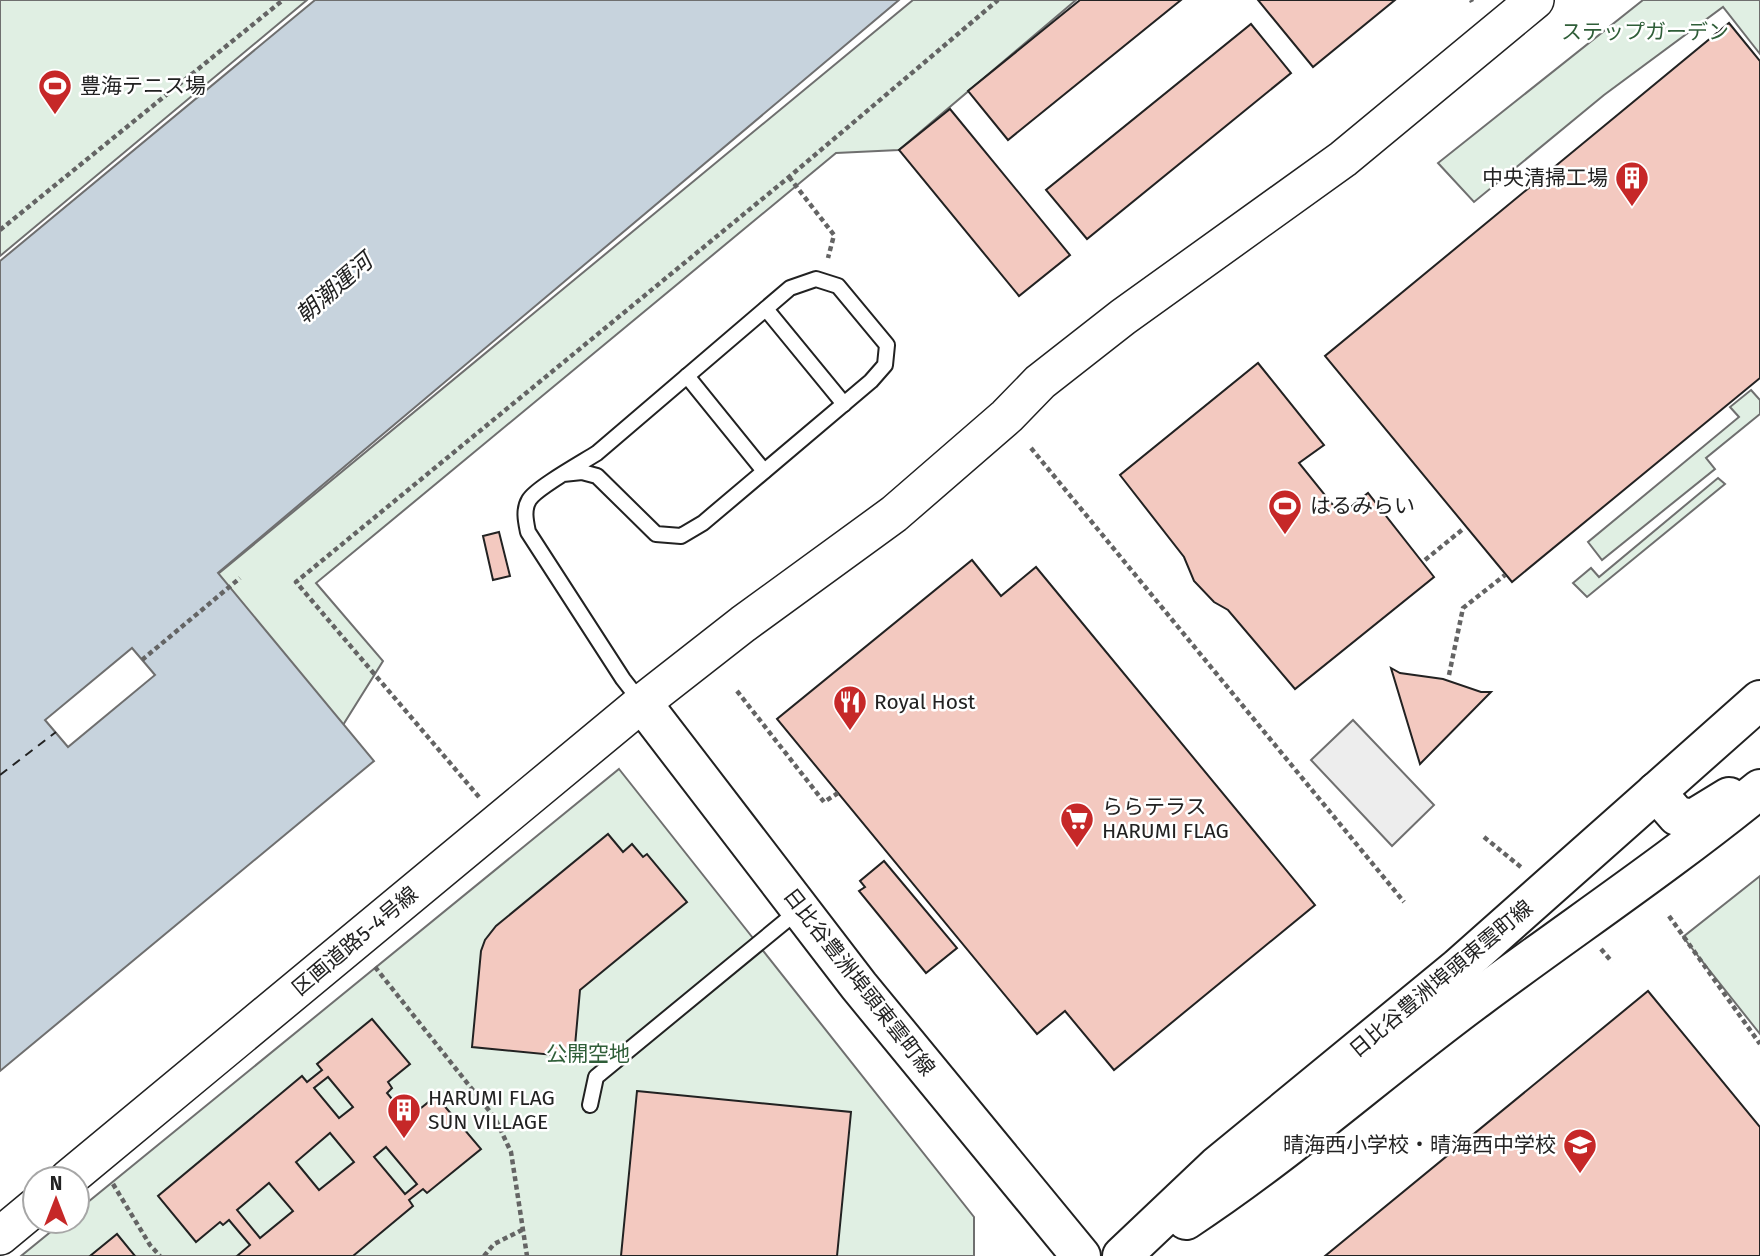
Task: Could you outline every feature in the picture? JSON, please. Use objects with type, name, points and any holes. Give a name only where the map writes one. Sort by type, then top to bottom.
[{"type":"main road","name":"日比谷豊洲埠頭東雲町線","points":[[1122,1256],[1217,1166],[1458,968],[1760,700]]},
{"type":"main road","name":"日比谷豊洲埠頭東雲町線","points":[[642,703],[859,986],[1081,1256]]},
{"type":"main road","points":[[1656,792],[1677,816],[1693,819],[1760,777]]},
{"type":"main road","name":"日比谷豊洲埠頭東雲町線","points":[[1131,1256],[1236,1188],[1476,999],[1699,839],[1760,789]]},
{"type":"street","name":"区画道路5-4号線","points":[[85,1165],[642,703],[743,624],[894,514],[1007,416],[1040,382],[1123,317],[1343,159],[1535,0]]},
{"type":"street","points":[[0,1236],[21,1219]]},
{"type":"lane","points":[[563,474],[582,472],[597,475],[656,534],[681,536],[703,523],[871,381],[885,365],[887,345],[838,286],[816,279],[790,288],[597,453],[563,474],[529,500],[524,517],[528,532],[623,679],[642,703]]},
{"type":"lane","points":[[766,309],[845,404]]},
{"type":"lane","points":[[687,376],[764,471]]},
{"type":"lane","points":[[597,453],[597,475]]},
{"type":"lane","points":[[590,1105],[596,1077],[800,909]]},
{"type":"path","points":[[0,230],[283,0]]},
{"type":"path","points":[[480,797],[296,582],[789,177],[998,0]]},
{"type":"path","points":[[789,177],[834,235],[828,258]]},
{"type":"path","points":[[1031,448],[1404,902]]},
{"type":"path","points":[[1425,560],[1463,529]]},
{"type":"path","points":[[1449,675],[1463,608],[1505,575]]},
{"type":"path","points":[[142,660],[240,578]]},
{"type":"path","points":[[737,691],[824,802],[838,793]]},
{"type":"path","points":[[1669,916],[1760,1044]]},
{"type":"path","points":[[355,942],[495,1118],[511,1152],[527,1256]]},
{"type":"path","points":[[96,1156],[149,1244],[160,1256]]},
{"type":"path","points":[[484,1256],[494,1244],[522,1230]]},
{"type":"green space","name":"豊海テニス場","points":[[0,0],[307,0],[0,256]]},
{"type":"green space","points":[[913,0],[1076,0],[899,150],[836,153],[316,583],[383,661],[343,725],[218,574]]},
{"type":"green space","name":"ステップガーデン","points":[[1643,0],[1760,0],[1760,54],[1723,7],[1604,95],[1474,202],[1438,163]]},
{"type":"green space","points":[[1751,390],[1760,400],[1760,414],[1706,458],[1715,469],[1602,560],[1588,542],[1739,417],[1730,407]]},
{"type":"green space","points":[[1718,478],[1725,484],[1587,597],[1573,583],[1591,568],[1599,577]]},
{"type":"green space","name":"公開空地","points":[[619,769],[974,1217],[974,1256],[21,1256],[47,1235],[91,1235],[91,1200]]},
{"type":"green space","points":[[1760,876],[1760,1034],[1683,937]]},
{"type":"shaded area","points":[[1353,720],[1434,805],[1392,846],[1311,760]]},
{"type":"water","name":"朝潮運河","points":[[315,0],[899,0],[218,573],[374,761],[0,1071],[0,261]]},
{"type":"pier","points":[[132,648],[155,675],[68,747],[45,720]]},
{"type":"building","points":[[1080,0],[1181,0],[1008,140],[968,91]]},
{"type":"building","points":[[1258,0],[1395,0],[1313,67]]},
{"type":"building","name":"中央清掃工場","points":[[1729,23],[1760,61],[1760,378],[1512,582],[1325,356]]},
{"type":"building","points":[[1251,24],[1291,73],[1087,239],[1046,190]]},
{"type":"building","points":[[950,109],[1070,255],[1019,296],[899,150]]},
{"type":"building","name":"はるみらい","points":[[1258,363],[1324,445],[1299,463],[1341,515],[1368,493],[1434,577],[1295,689],[1228,610],[1214,602],[1194,581],[1184,557],[1120,475]]},
{"type":"building","points":[[499,532],[510,576],[493,580],[483,536]]},
{"type":"building","name":"ららテラス HARUMI FLAG","points":[[972,560],[1001,596],[1036,567],[1315,905],[1114,1070],[1065,1011],[1037,1034],[777,719]]},
{"type":"building","points":[[1391,668],[1400,673],[1443,679],[1481,692],[1491,692],[1420,764]]},
{"type":"building","name":"HARUMI FLAG SUN VILLAGE","points":[[608,834],[623,852],[632,844],[643,857],[647,854],[687,902],[580,990],[574,1057],[472,1047],[481,951],[485,940],[496,926]]},
{"type":"building","points":[[884,861],[957,948],[926,973],[859,891],[865,887],[860,881]]},
{"type":"building","name":"晴海西小学校・晴海西中学校","points":[[1648,991],[1760,1127],[1760,1256],[1325,1256]]},
{"type":"building","name":"HARUMI FLAG SUN VILLAGE","points":[[372,1019],[410,1064],[388,1082],[392,1088],[387,1093],[406,1116],[436,1096],[481,1149],[427,1193],[423,1189],[409,1200],[413,1206],[353,1256],[237,1256],[250,1245],[229,1220],[223,1225],[220,1222],[196,1242],[158,1196],[302,1076],[307,1082],[322,1070],[317,1064]],"holes":[[[328,1077],[353,1107],[339,1118],[314,1088]],[[330,1133],[354,1162],[319,1190],[296,1162]],[[386,1147],[417,1184],[405,1194],[374,1157]],[[269,1183],[293,1211],[260,1238],[237,1210]]]},
{"type":"building","points":[[637,1091],[851,1112],[837,1256],[621,1256]]},
{"type":"building","points":[[117,1234],[135,1256],[90,1256]]},
{"type":"ferry route","points":[[0,775],[56,732]]},
{"type":"place","name":"豊海テニス場","points":[[55,116]]},
{"type":"place","name":"中央清掃工場","points":[[1632,208]]},
{"type":"place","name":"はるみらい","points":[[1285,536]]},
{"type":"place","name":"Royal Host","points":[[850,732]]},
{"type":"place","name":"ららテラス HARUMI FLAG","points":[[1077,849]]},
{"type":"place","name":"HARUMI FLAG SUN VILLAGE","points":[[404,1140]]},
{"type":"place","name":"晴海西小学校・晴海西中学校","points":[[1580,1175]]}]
